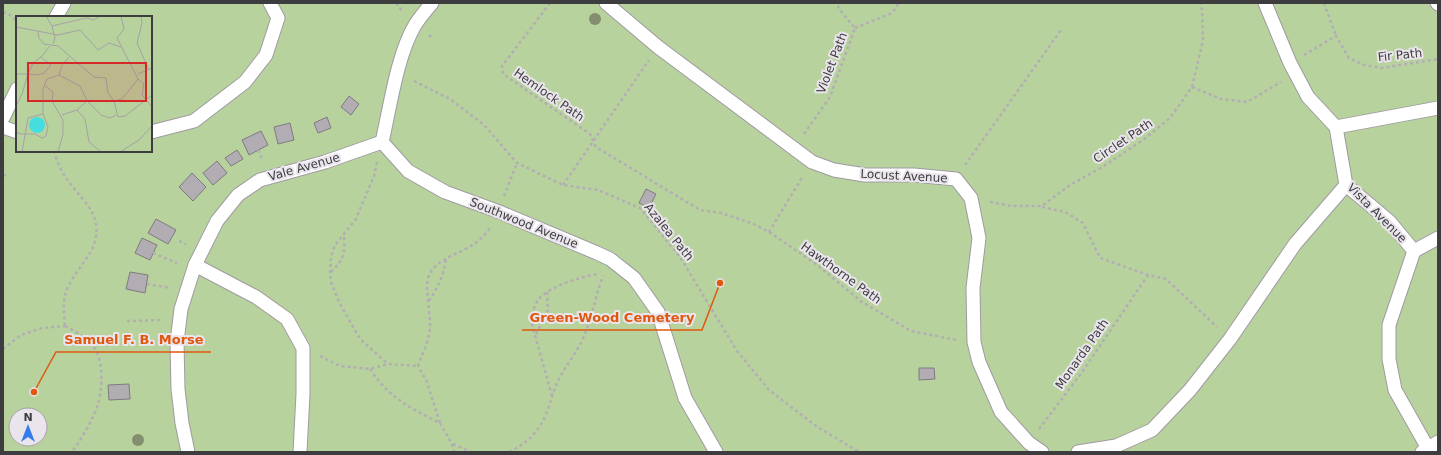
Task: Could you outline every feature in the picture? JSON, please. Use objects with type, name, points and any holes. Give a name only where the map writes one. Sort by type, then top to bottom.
[{"type":"lane","points":[[57,16],[64,3]]},
{"type":"lane","points":[[152,132],[194,121],[245,82],[266,55],[278,18],[270,3]]},
{"type":"lane","points":[[382,142],[406,43],[415,25],[432,3]]},
{"type":"lane","name":"Locust Avenue","points":[[606,3],[658,47],[812,162],[834,170],[866,175],[914,175],[956,179],[971,198],[979,238],[973,288],[974,342],[979,362],[1001,412],[1029,443],[1042,452]]},
{"type":"lane","points":[[1265,3],[1292,68],[1308,97],[1336,127],[1438,108]]},
{"type":"lane","points":[[3,118],[16,91]]},
{"type":"lane","points":[[3,127],[16,132]]},
{"type":"lane","name":"Vista Avenue","points":[[1336,127],[1346,185],[1389,221],[1414,251]]},
{"type":"lane","name":"Southwood Avenue","points":[[382,142],[408,171],[445,192],[497,211],[597,253],[610,259],[634,278],[658,312],[685,398],[716,452]]},
{"type":"lane","name":"Vale Avenue","points":[[188,452],[182,423],[178,389],[177,342],[181,309],[195,265],[217,221],[238,195],[260,180],[325,162],[382,142]]},
{"type":"lane","points":[[1078,452],[1116,446],[1152,430],[1190,390],[1230,339],[1295,244],[1346,185]]},
{"type":"lane","points":[[1430,449],[1395,390],[1389,359],[1388,325],[1414,251],[1438,238]]},
{"type":"lane","points":[[195,265],[256,297],[287,319],[303,348],[303,394],[300,452]]},
{"type":"path","name":"Hemlock Path","points":[[550,3],[502,66],[503,74],[590,134],[593,141]]},
{"type":"path","name":"Violet Path","points":[[794,149],[830,96],[854,28],[839,9],[837,3]]},
{"type":"path","points":[[854,28],[892,13],[899,3]]},
{"type":"path","name":"Circlet Path","points":[[1042,206],[1070,185],[1104,166],[1143,140],[1170,118],[1192,87],[1203,40],[1202,9],[1200,3]]},
{"type":"path","name":"Fir Path","points":[[1324,3],[1336,36],[1349,58],[1364,65],[1381,68],[1438,59]]},
{"type":"path","points":[[3,12],[12,16],[16,21]]},
{"type":"path","points":[[956,179],[1062,30]]},
{"type":"path","points":[[1192,87],[1221,99],[1247,102],[1274,87],[1292,68],[1336,36]]},
{"type":"path","points":[[563,185],[658,47]]},
{"type":"path","name":"Azalea Path","points":[[398,73],[450,100],[462,108],[484,125],[517,163],[563,185],[598,190],[640,208],[680,257],[738,351],[769,390],[816,426],[859,452]]},
{"type":"path","name":"Hawthorne Path","points":[[593,141],[596,147],[700,210],[721,213],[754,224],[769,232],[816,264],[862,302],[911,331],[974,342]]},
{"type":"path","points":[[382,142],[374,176],[356,219],[335,245],[330,272],[339,302],[360,339],[388,364]]},
{"type":"path","points":[[54,152],[64,176],[92,213],[96,224],[96,241],[92,252],[68,286],[64,301],[65,326]]},
{"type":"path","points":[[769,232],[812,162]]},
{"type":"path","points":[[454,452],[452,444],[440,423],[427,382],[418,366],[430,328],[429,301],[426,284],[429,274],[437,264],[446,258],[468,248],[483,238],[491,226],[517,163]]},
{"type":"path","points":[[3,175],[8,176]]},
{"type":"path","points":[[971,198],[1010,206],[1042,206],[1065,212],[1083,223],[1100,258],[1148,275],[1166,279],[1193,306],[1230,339]]},
{"type":"path","points":[[330,272],[341,261],[345,252],[344,233]]},
{"type":"path","points":[[153,253],[171,260]]},
{"type":"path","points":[[429,301],[439,285],[444,271],[446,258]]},
{"type":"path","points":[[509,452],[519,447],[529,439],[538,429],[546,414],[559,380],[586,331],[604,273],[589,275],[568,282],[547,292],[538,300],[531,321],[552,396]]},
{"type":"path","name":"Monarda Path","points":[[1029,443],[1080,375],[1148,275]]},
{"type":"path","points":[[147,284],[164,287]]},
{"type":"path","points":[[536,335],[548,310],[547,292]]},
{"type":"path","points":[[127,321],[161,320]]},
{"type":"path","points":[[3,348],[21,335],[42,328],[65,326],[80,334],[93,346],[101,364],[101,390],[93,418],[71,452]]},
{"type":"path","points":[[303,348],[340,366],[370,369],[388,364],[418,366]]},
{"type":"path","points":[[370,369],[388,391],[404,404],[440,423]]},
{"type":"path","points":[[452,444],[471,452]]},
{"type":"green space","points":[[3,3],[1438,3],[1438,452],[3,452]]},
{"type":"building","points":[[349,96],[359,104],[351,115],[341,107]]},
{"type":"building","points":[[327,117],[331,128],[318,133],[314,123]]},
{"type":"building","points":[[290,123],[294,140],[278,144],[274,127]]},
{"type":"building","points":[[261,131],[268,145],[249,155],[242,140]]},
{"type":"building","points":[[237,150],[243,159],[231,166],[225,158]]},
{"type":"building","points":[[217,161],[227,173],[213,185],[203,173]]},
{"type":"building","points":[[192,173],[206,187],[193,201],[179,187]]},
{"type":"building","points":[[646,189],[656,194],[649,208],[639,203]]},
{"type":"building","points":[[156,219],[176,230],[168,244],[148,233]]},
{"type":"building","points":[[142,238],[157,245],[150,260],[135,253]]},
{"type":"building","points":[[130,272],[148,275],[145,293],[126,289]]},
{"type":"building","points":[[919,368],[934,368],[935,379],[919,380]]},
{"type":"building","points":[[129,384],[130,399],[109,400],[108,385]]},
{"type":"place","name":"Green-Wood Cemetery","points":[[720,283]]},
{"type":"place","name":"Samuel F. B. Morse","points":[[34,392]]}]
